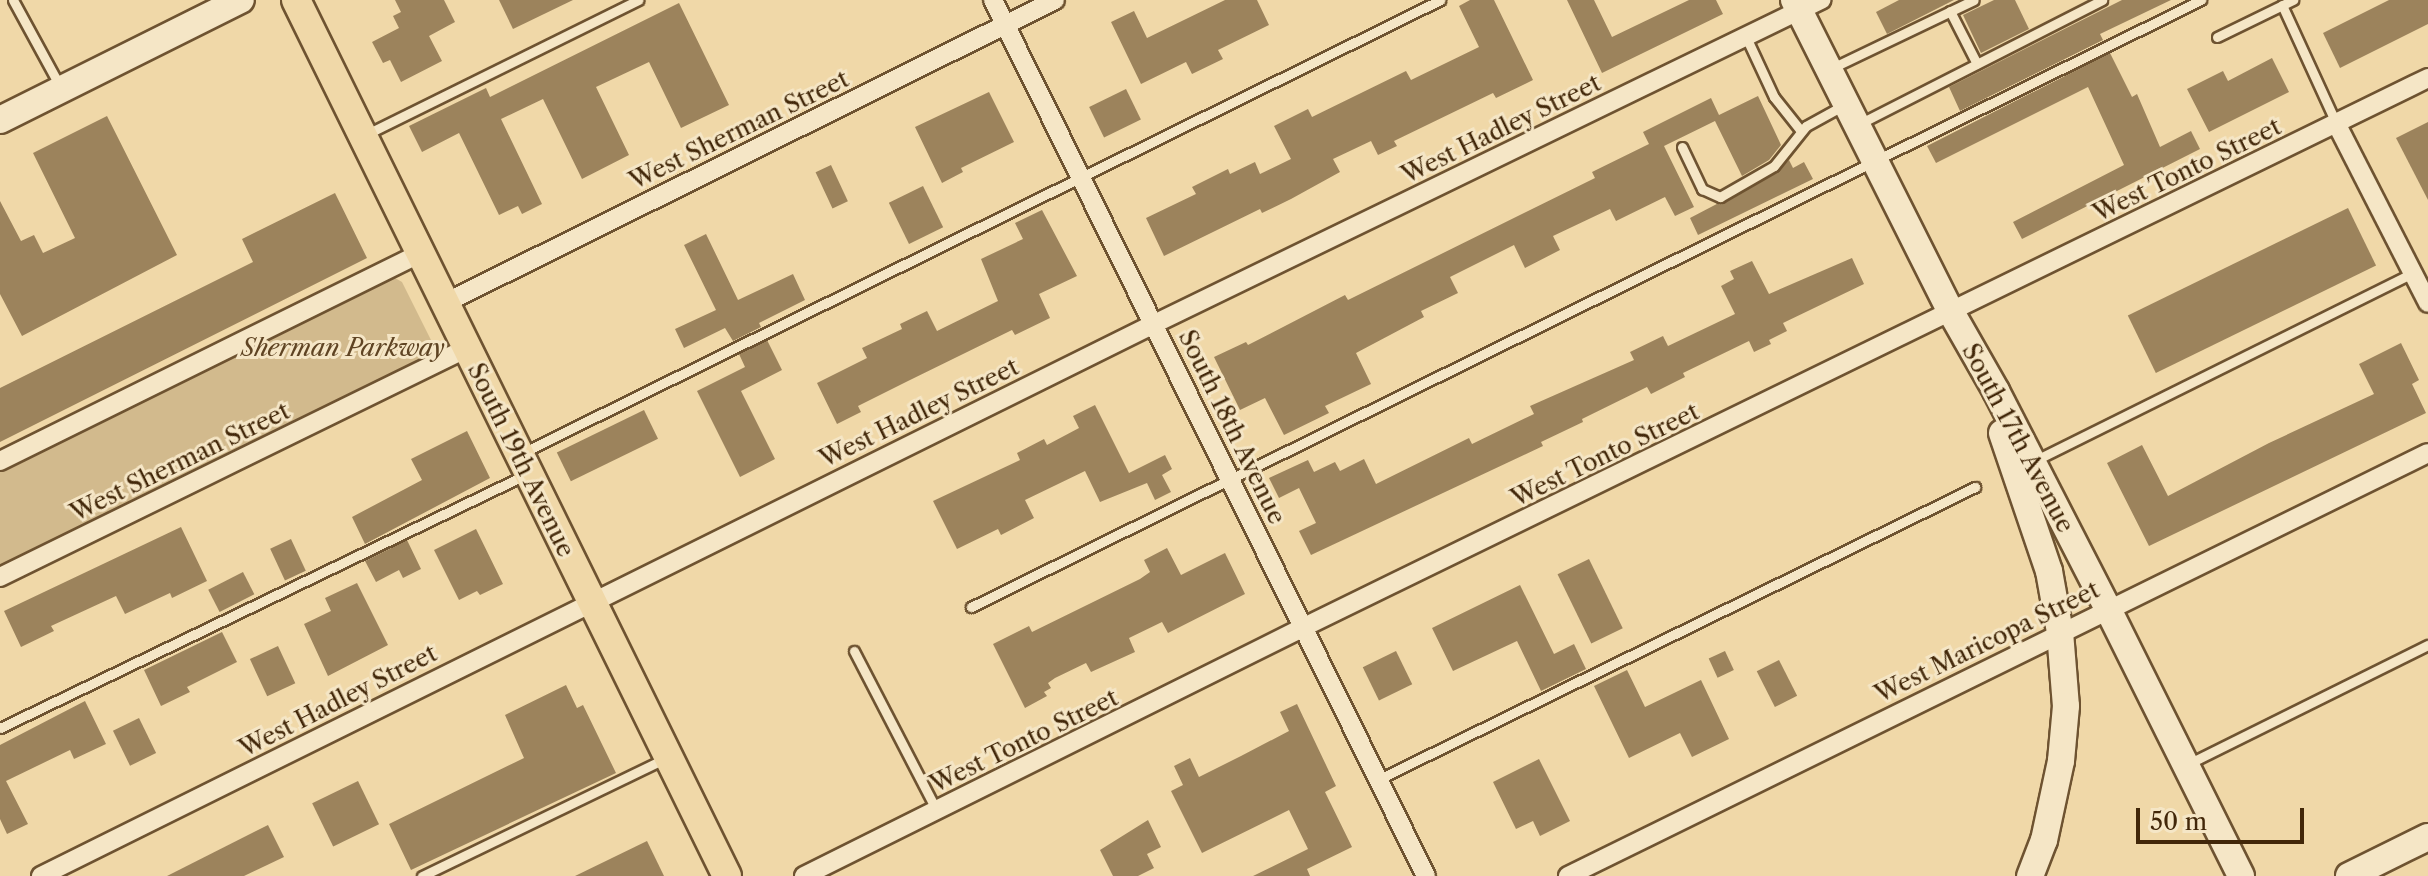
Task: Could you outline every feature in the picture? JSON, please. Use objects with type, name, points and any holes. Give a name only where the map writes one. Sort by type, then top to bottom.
[{"type":"main road","points":[[0,120],[241,0]]},
{"type":"main road","name":"South 19th Avenue","points":[[296,0],[727,876]]},
{"type":"main road","name":"South 17th Avenue","points":[[1805,4],[1829,70],[1951,312],[2108,609],[2241,876]]},
{"type":"main road","points":[[1951,312],[2025,498],[2049,571],[2060,632],[2066,706],[2061,761],[2044,840],[2030,876]]},
{"type":"main road","points":[[2349,876],[2428,837]]},
{"type":"street","name":"South 18th Avenue","points":[[993,0],[1426,876]]},
{"type":"street","name":"West Sherman Street","points":[[445,303],[1055,0]]},
{"type":"street","name":"West Hadley Street","points":[[41,876],[1154,324],[1746,37],[1805,4]]},
{"type":"street","name":"West Tonto Street","points":[[804,876],[1304,627],[2428,78]]},
{"type":"street","points":[[2336,123],[2428,303]]},
{"type":"street","points":[[0,461],[420,253]]},
{"type":"street","name":"West Sherman Street","points":[[0,577],[467,348]]},
{"type":"street","name":"West Maricopa Street","points":[[1568,876],[2428,453]]},
{"type":"lane","points":[[13,0],[62,90]]},
{"type":"lane","points":[[363,136],[638,0]]},
{"type":"lane","points":[[0,728],[523,464],[1080,177],[1440,0]]},
{"type":"lane","points":[[1829,70],[1974,0]]},
{"type":"lane","points":[[1682,147],[1702,189],[1720,197],[1784,158],[1801,131],[1852,115],[1977,64],[2102,0]]},
{"type":"lane","points":[[971,607],[2201,0]]},
{"type":"lane","points":[[2217,37],[2293,0]]},
{"type":"lane","points":[[2282,5],[2336,123]]},
{"type":"lane","points":[[1950,11],[1977,64]]},
{"type":"lane","points":[[1746,37],[1774,97],[1801,131]]},
{"type":"lane","points":[[2032,462],[2413,273]]},
{"type":"lane","points":[[1379,779],[1975,487]]},
{"type":"lane","points":[[2185,765],[2428,645]]},
{"type":"lane","points":[[854,651],[937,811]]},
{"type":"lane","points":[[422,876],[667,757]]},
{"type":"green space","name":"Sherman Parkway","points":[[395,278],[402,282],[431,340],[428,356],[0,565],[0,468],[385,279]]},
{"type":"building","points":[[395,0],[444,0],[455,22],[429,36],[442,61],[401,82],[390,60],[383,63],[372,42],[399,28],[393,16],[401,12]]},
{"type":"building","points":[[499,0],[573,0],[513,29]]},
{"type":"building","points":[[1225,0],[1257,0],[1269,25],[1218,50],[1223,59],[1192,74],[1186,62],[1141,84],[1111,22],[1134,11],[1147,38]]},
{"type":"building","points":[[1470,0],[1494,0],[1533,80],[1496,98],[1493,93],[1394,141],[1397,146],[1378,155],[1371,141],[1333,159],[1340,172],[1262,213],[1260,209],[1164,256],[1146,218],[1196,194],[1192,187],[1228,169],[1230,174],[1255,162],[1260,174],[1291,159],[1274,126],[1308,109],[1312,117],[1406,71],[1411,80],[1479,47],[1459,6]]},
{"type":"building","points":[[1567,0],[1594,0],[1612,37],[1689,0],[1716,0],[1723,14],[1602,73]]},
{"type":"building","points":[[1899,0],[1954,0],[1887,34],[1876,12]]},
{"type":"building","points":[[1994,0],[2015,0],[2029,29],[1981,53],[1963,15]]},
{"type":"building","points":[[2122,0],[2171,0],[2100,34],[2103,40],[1960,111],[1949,87]]},
{"type":"building","points":[[2389,0],[2428,0],[2428,24],[2340,68],[2323,33]]},
{"type":"building","points":[[679,3],[729,105],[681,128],[649,62],[596,87],[629,155],[582,179],[543,99],[501,119],[542,204],[522,214],[518,206],[499,215],[459,133],[422,152],[409,126],[486,88],[490,97]]},
{"type":"building","points":[[2110,53],[2132,97],[2137,94],[2160,147],[2191,131],[2200,149],[2022,239],[2013,222],[2124,165],[2088,87],[1936,163],[1927,146]]},
{"type":"building","points":[[2272,58],[2289,92],[2209,132],[2187,89],[2223,71],[2228,81]]},
{"type":"building","points":[[1126,89],[1141,120],[1104,138],[1089,107]]},
{"type":"building","points":[[989,92],[1014,142],[961,168],[963,172],[942,183],[915,127]]},
{"type":"building","points":[[1758,96],[1781,145],[1769,160],[1742,176],[1715,121],[1664,146],[1694,207],[1675,216],[1665,197],[1616,221],[1610,209],[1553,236],[1560,250],[1525,268],[1514,245],[1450,277],[1458,293],[1421,311],[1424,317],[1356,353],[1371,384],[1325,406],[1329,413],[1284,435],[1265,398],[1240,410],[1214,357],[1246,342],[1248,345],[1345,295],[1348,300],[1595,178],[1592,172],[1649,144],[1643,132],[1711,98],[1719,115]]},
{"type":"building","points":[[107,116],[177,255],[22,336],[0,294],[0,201],[21,241],[34,235],[43,253],[75,238],[33,153]]},
{"type":"building","points":[[2428,122],[2428,200],[2396,138]]},
{"type":"building","points":[[1789,160],[1793,168],[1804,162],[1813,179],[1698,235],[1690,218],[1778,172]]},
{"type":"building","points":[[831,165],[848,201],[832,208],[816,172]]},
{"type":"building","points":[[923,186],[943,227],[909,244],[889,203]]},
{"type":"building","points":[[335,193],[367,258],[0,442],[0,388],[253,262],[242,239]]},
{"type":"building","points":[[2348,208],[2376,266],[2156,373],[2128,315]]},
{"type":"building","points":[[1042,210],[1077,276],[1039,294],[1050,318],[1015,335],[1012,330],[908,381],[858,406],[861,412],[837,424],[817,383],[867,358],[862,348],[902,329],[900,324],[927,311],[937,331],[998,301],[981,259],[1023,239],[1015,223]]},
{"type":"building","points":[[706,234],[738,300],[793,274],[805,300],[759,323],[761,327],[733,341],[725,328],[684,348],[675,329],[716,310],[684,245]]},
{"type":"building","points":[[1852,258],[1864,284],[1783,323],[1787,331],[1769,340],[1771,344],[1754,352],[1749,341],[1683,373],[1685,377],[1651,394],[1647,387],[1541,442],[1543,446],[1311,555],[1299,531],[1316,523],[1299,488],[1279,498],[1269,478],[1308,460],[1314,472],[1335,462],[1340,471],[1364,459],[1376,484],[1469,438],[1472,444],[1534,414],[1530,406],[1634,360],[1630,352],[1663,336],[1668,346],[1735,314],[1721,286],[1734,279],[1730,271],[1752,261],[1769,294]]},
{"type":"building","points":[[767,340],[782,370],[741,391],[775,459],[740,477],[697,391],[745,367],[739,354]]},
{"type":"building","points":[[2401,343],[2419,380],[2412,384],[2426,413],[2149,546],[2107,463],[2142,445],[2168,496],[2269,443],[2374,394],[2359,364]]},
{"type":"building","points":[[1095,405],[1129,473],[1165,455],[1172,469],[1162,475],[1171,492],[1155,500],[1147,483],[1100,502],[1085,471],[1025,500],[1034,518],[1001,535],[998,529],[957,549],[933,501],[1020,460],[1017,453],[1044,439],[1047,445],[1079,428],[1073,416]]},
{"type":"building","points":[[644,410],[658,439],[571,481],[557,453]]},
{"type":"building","points":[[467,431],[490,478],[365,544],[352,517],[422,480],[411,459]]},
{"type":"building","points":[[181,527],[207,581],[172,598],[170,593],[125,614],[116,596],[51,626],[54,631],[21,647],[4,611]]},
{"type":"building","points":[[476,529],[503,584],[480,595],[477,591],[459,600],[434,550]]},
{"type":"building","points":[[291,539],[306,571],[285,580],[270,549]]},
{"type":"building","points":[[407,540],[421,569],[403,578],[399,570],[376,582],[365,561]]},
{"type":"building","points":[[1167,548],[1181,575],[1225,553],[1245,594],[1168,633],[1162,622],[1129,638],[1135,652],[1091,672],[1086,663],[1055,678],[1048,683],[1051,688],[1044,692],[1047,696],[1025,708],[993,644],[1029,626],[1032,632],[1140,579],[1150,572],[1144,560]]},
{"type":"building","points":[[1589,559],[1623,628],[1591,644],[1558,574]]},
{"type":"building","points":[[243,572],[254,594],[220,612],[208,590]]},
{"type":"building","points":[[357,583],[388,645],[328,676],[304,624],[331,611],[325,598]]},
{"type":"building","points":[[1520,585],[1554,654],[1574,644],[1586,669],[1541,691],[1517,641],[1453,671],[1432,628]]},
{"type":"building","points":[[222,632],[237,662],[187,687],[190,692],[161,706],[144,670]]},
{"type":"building","points":[[278,646],[295,683],[267,696],[250,659]]},
{"type":"building","points":[[1396,651],[1412,684],[1379,700],[1363,667]]},
{"type":"building","points":[[1725,651],[1734,670],[1718,678],[1709,659]]},
{"type":"building","points":[[1779,660],[1797,696],[1775,707],[1757,671]]},
{"type":"building","points":[[1627,670],[1645,707],[1701,680],[1729,739],[1692,757],[1680,733],[1629,758],[1594,686]]},
{"type":"building","points":[[566,685],[577,708],[583,705],[616,773],[411,870],[389,824],[524,758],[505,715]]},
{"type":"building","points":[[85,701],[106,744],[74,759],[70,750],[6,781],[28,824],[7,834],[0,819],[0,745]]},
{"type":"building","points":[[1297,704],[1336,786],[1325,792],[1352,847],[1307,869],[1310,876],[1253,876],[1308,849],[1289,810],[1202,853],[1171,791],[1183,785],[1174,766],[1190,758],[1199,777],[1241,756],[1289,731],[1280,712]]},
{"type":"building","points":[[139,718],[156,753],[130,766],[113,731]]},
{"type":"building","points":[[1539,759],[1570,821],[1540,836],[1533,821],[1516,829],[1493,782]]},
{"type":"building","points":[[358,781],[379,824],[333,846],[312,803]]},
{"type":"building","points":[[1148,820],[1161,847],[1147,854],[1154,868],[1138,876],[1113,876],[1100,850]]},
{"type":"building","points":[[268,825],[284,857],[244,876],[167,876]]},
{"type":"building","points":[[647,841],[664,876],[575,876]]}]
